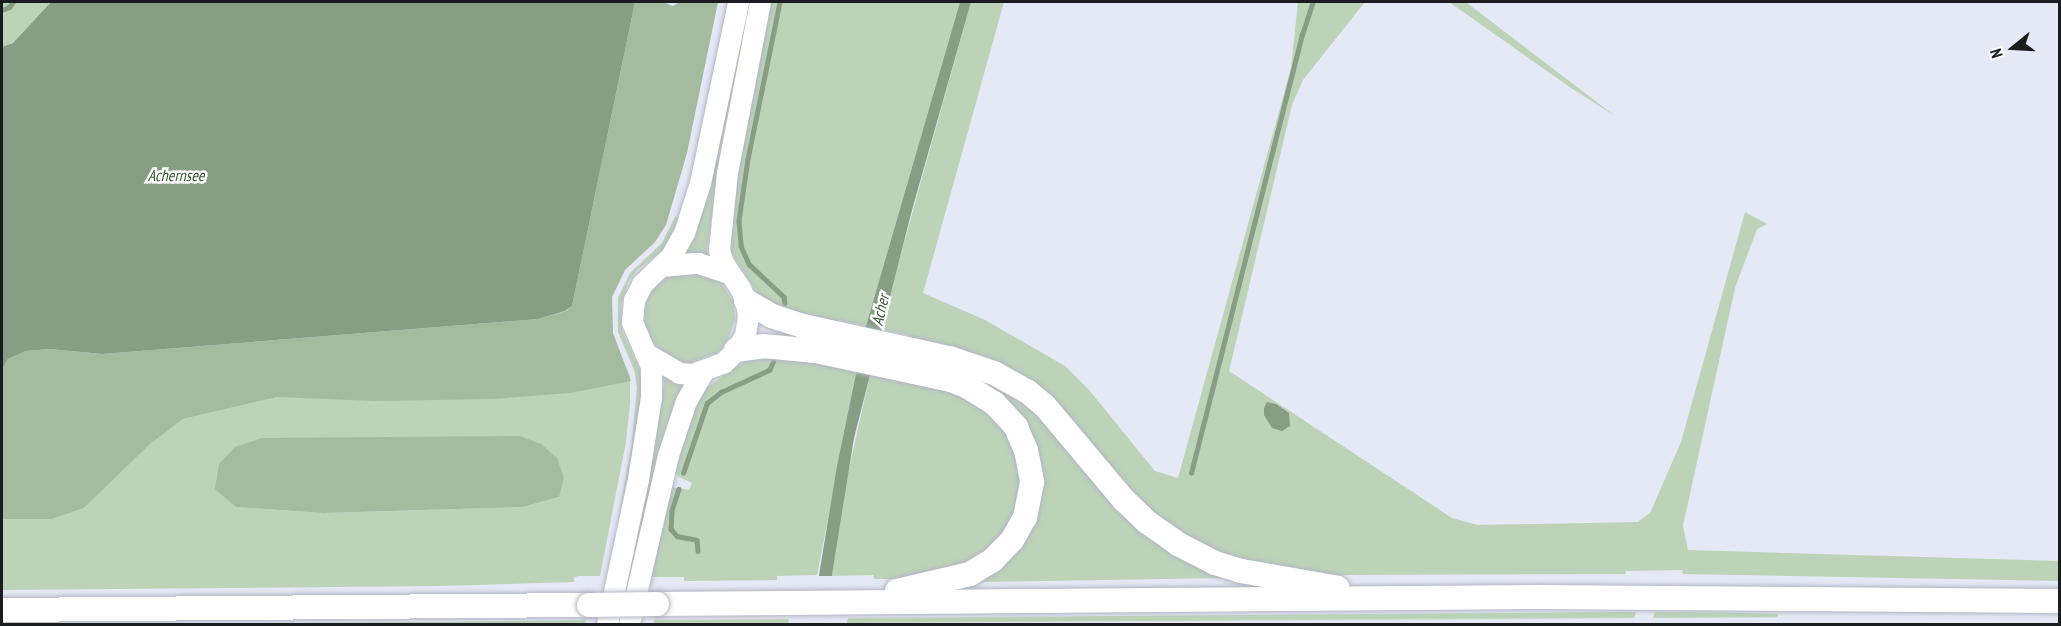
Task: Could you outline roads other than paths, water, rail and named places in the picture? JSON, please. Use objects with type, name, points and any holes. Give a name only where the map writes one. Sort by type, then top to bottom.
[{"type":"highway","points":[[746,301],[842,346]]},
{"type":"highway","points":[[736,350],[763,346],[842,346],[895,357],[983,368],[1027,391],[1058,419],[1137,513],[1166,536],[1202,557],[1254,574],[1390,598]]},
{"type":"highway","points":[[847,602],[943,582],[978,570],[1002,552],[1012,540],[1022,525],[1030,499],[1031,473],[1026,450],[1016,427],[999,407],[977,392],[895,357]]},
{"type":"highway","points":[[2,610],[1390,598],[1828,598],[2060,601]]},
{"type":"main road","points":[[607,624],[647,431],[653,377],[634,331],[633,307],[642,284],[679,244],[700,183],[738,2]]},
{"type":"main road","points":[[645,353],[679,373],[703,372],[723,363],[736,350],[747,329],[746,301],[729,273],[719,250],[720,226],[760,2]]},
{"type":"main road","points":[[661,266],[698,264],[729,273]]},
{"type":"main road","points":[[629,624],[668,455],[686,401],[703,372]]},
{"type":"water","name":"Achernsee","points":[[51,2],[635,2],[572,306],[565,311],[538,319],[102,354],[49,349],[26,351],[8,359],[2,370],[2,47],[13,43]]},
{"type":"water","name":"Acher","points":[[960,2],[971,2],[912,210],[854,438],[824,624],[811,624],[837,466],[866,326]]},
{"type":"water","points":[[1267,402],[1276,404],[1289,413],[1290,426],[1282,431],[1272,428],[1264,415]]},
{"type":"waterway","points":[[2,10],[13,2]]},
{"type":"waterway","points":[[780,2],[748,159],[739,221],[741,246],[749,264],[784,297],[785,303]]},
{"type":"waterway","points":[[1191,473],[1302,35],[1313,2]]},
{"type":"waterway","points":[[683,473],[707,403],[721,392],[769,370],[773,362]]},
{"type":"waterway","points":[[679,489],[672,511],[671,529],[677,536],[697,540],[698,551]]}]
